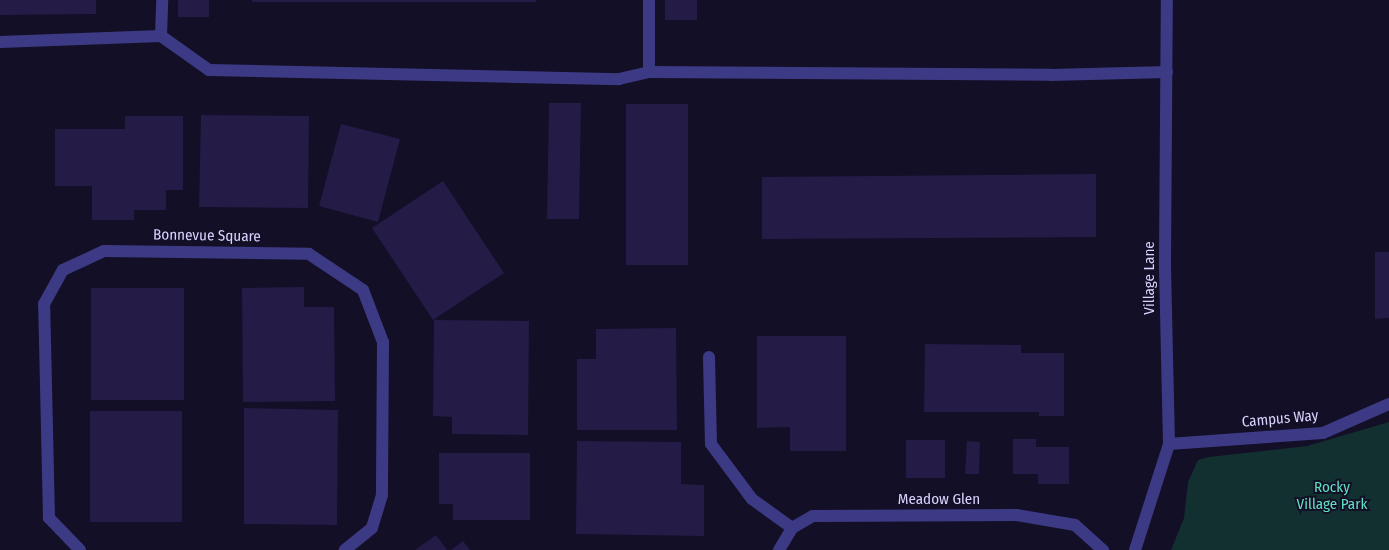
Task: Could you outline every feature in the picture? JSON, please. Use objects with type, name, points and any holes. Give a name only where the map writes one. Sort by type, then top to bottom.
[{"type":"street","points":[[162,0],[162,36]]},
{"type":"street","points":[[649,0],[649,72]]},
{"type":"street","name":"Village Lane","points":[[1134,550],[1169,444],[1165,262],[1167,0]]},
{"type":"street","points":[[0,42],[162,36],[209,70],[619,78],[649,72],[1051,75],[1167,72]]},
{"type":"street","name":"Bonnevue Square","points":[[80,550],[49,518],[44,304],[63,270],[104,251],[309,254],[363,290],[383,342],[382,494],[372,528],[345,550]]},
{"type":"street","points":[[709,357],[710,444],[752,499],[792,528],[779,550]]},
{"type":"street","name":"Campus Way","points":[[1169,444],[1323,433],[1389,404]]},
{"type":"street","name":"Meadow Glen","points":[[792,528],[813,516],[1016,515],[1075,525],[1103,550]]},
{"type":"green space","name":"Rocky Village Park","points":[[1389,422],[1389,550],[1171,550],[1184,518],[1188,482],[1198,460],[1209,457],[1307,446]]},
{"type":"building","points":[[0,0],[96,0],[96,14],[0,15]]},
{"type":"building","points":[[178,0],[209,0],[209,17],[178,17]]},
{"type":"building","points":[[252,0],[536,0],[536,2],[252,2]]},
{"type":"building","points":[[665,0],[697,0],[697,20],[665,20]]},
{"type":"building","points":[[549,103],[581,103],[579,219],[547,219]]},
{"type":"building","points":[[626,104],[688,104],[688,265],[626,265]]},
{"type":"building","points":[[201,115],[309,116],[308,208],[199,207]]},
{"type":"building","points":[[125,116],[183,116],[183,190],[166,190],[166,210],[134,210],[134,220],[92,220],[92,186],[55,186],[55,129],[125,129]]},
{"type":"building","points":[[341,124],[400,139],[378,222],[319,206]]},
{"type":"building","points":[[1096,174],[1096,237],[762,239],[762,177]]},
{"type":"building","points":[[443,181],[504,273],[433,320],[372,228]]},
{"type":"building","points":[[1375,252],[1389,252],[1389,318],[1375,319]]},
{"type":"building","points":[[304,287],[304,307],[334,307],[335,401],[243,402],[242,288]]},
{"type":"building","points":[[91,288],[184,288],[184,400],[91,400]]},
{"type":"building","points":[[434,320],[529,321],[528,435],[452,434],[452,417],[433,416]]},
{"type":"building","points":[[676,328],[677,430],[577,430],[577,359],[596,359],[596,329]]},
{"type":"building","points":[[757,336],[846,336],[846,451],[790,451],[790,427],[757,428]]},
{"type":"building","points":[[925,344],[1021,345],[1021,353],[1064,353],[1064,416],[1039,416],[1039,412],[924,412]]},
{"type":"building","points":[[244,408],[338,410],[337,525],[244,524]]},
{"type":"building","points":[[90,411],[182,411],[182,522],[90,522]]},
{"type":"building","points":[[1013,439],[1036,439],[1036,447],[1069,447],[1069,484],[1038,484],[1038,474],[1013,474]]},
{"type":"building","points":[[906,440],[945,440],[945,478],[906,478]]},
{"type":"building","points":[[577,441],[681,442],[681,484],[704,485],[704,536],[576,534]]},
{"type":"building","points":[[967,441],[980,442],[979,474],[965,474]]},
{"type":"building","points":[[439,453],[530,453],[530,520],[453,520],[453,504],[439,504]]},
{"type":"building","points":[[436,535],[447,550],[415,550]]},
{"type":"building","points":[[463,541],[470,550],[451,550]]}]
